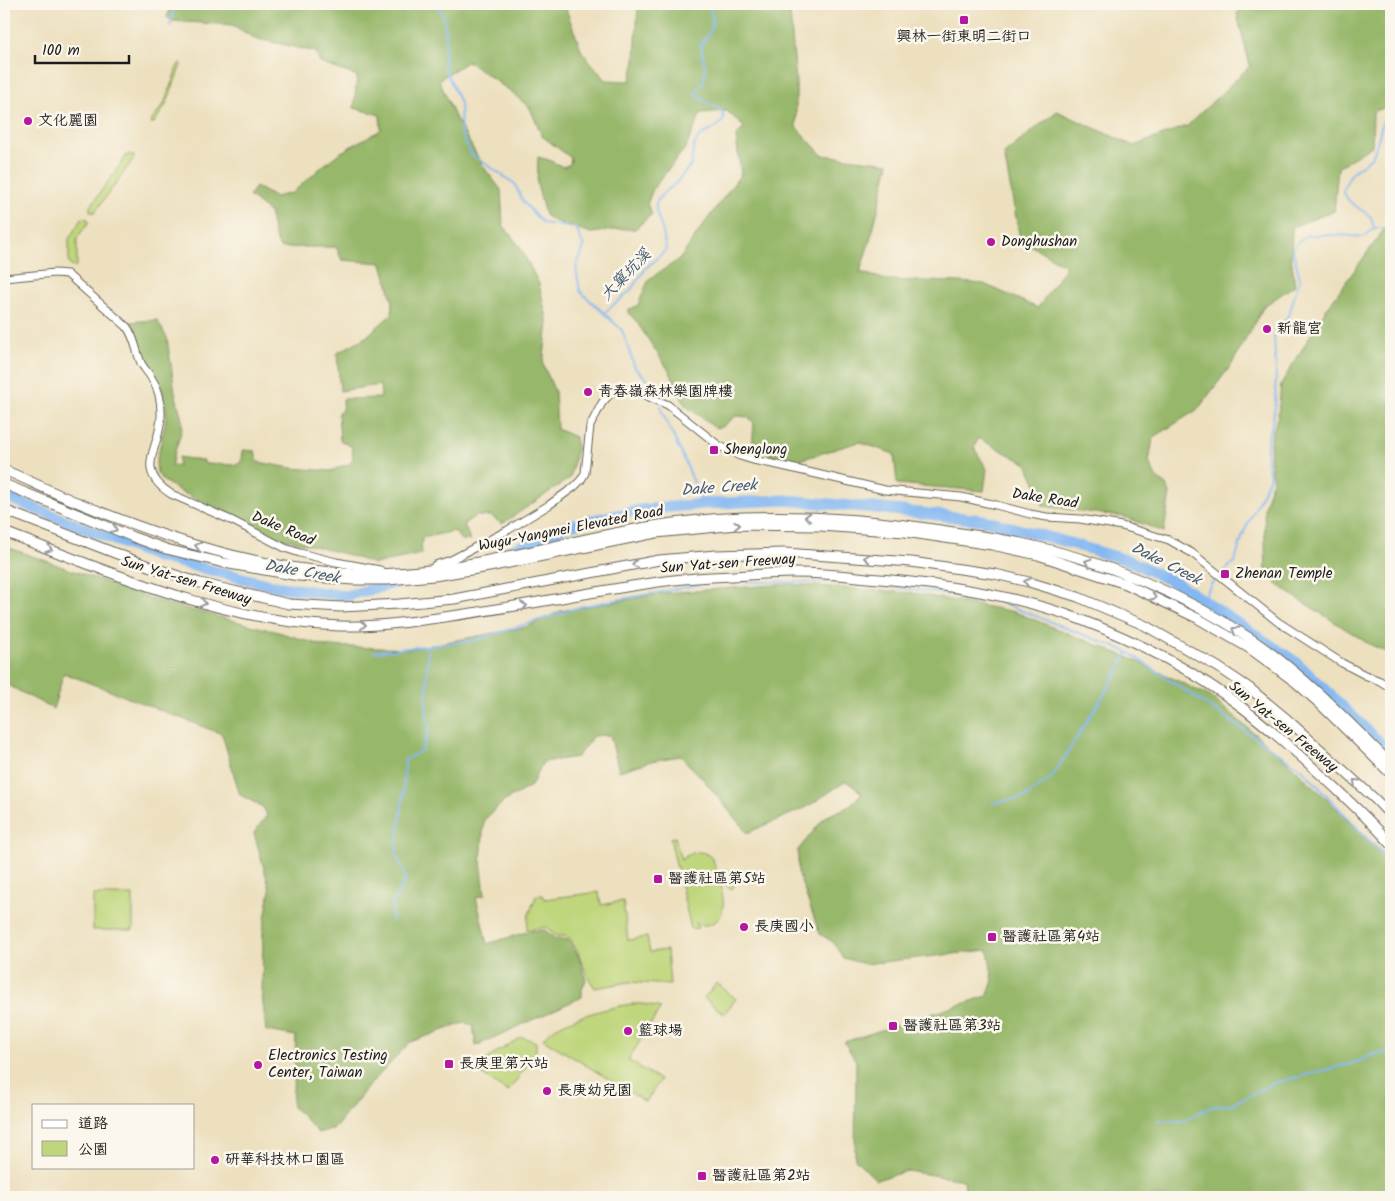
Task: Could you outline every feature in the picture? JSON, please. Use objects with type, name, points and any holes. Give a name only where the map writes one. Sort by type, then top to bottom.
[{"type":"highway","name":"Wugu-Yangmei Elevated Road","points":[[4,470],[74,502],[140,528],[189,544],[229,555],[310,570],[347,573],[389,573],[451,566],[495,559],[634,529],[670,523],[736,517],[781,516],[903,524],[1020,543],[1076,558],[1130,576],[1213,616],[1254,641],[1301,676],[1391,764]]},
{"type":"highway","name":"Wugu-Yangmei Elevated Road","points":[[4,484],[166,549],[224,563],[299,576],[344,579],[388,580],[434,576],[489,567],[656,533],[737,525],[820,526],[905,532],[992,545],[1038,555],[1126,584],[1197,618],[1249,648],[1294,681],[1391,774]]},
{"type":"highway","name":"Sun Yat-sen Freeway","points":[[4,510],[151,567],[200,583],[290,604],[332,606],[399,604],[454,599],[659,560],[716,555],[795,553],[911,562],[995,574],[1078,597],[1144,625],[1218,667],[1248,687],[1288,720],[1391,816]]},
{"type":"highway","name":"Sun Yat-sen Freeway","points":[[4,532],[140,584],[190,600],[245,614],[304,623],[343,626],[399,623],[499,610],[668,580],[795,573],[912,581],[1027,603],[1077,618],[1140,645],[1193,675],[1242,707],[1310,764],[1374,824],[1391,844]]},
{"type":"street","name":"Dake Road","points":[[4,278],[60,272],[67,274],[127,327],[160,400],[161,422],[150,465],[155,481],[162,488],[285,548],[318,558],[390,571],[432,566],[451,560],[508,530],[549,505],[581,480],[586,464],[590,426],[602,403],[616,390],[633,390],[668,405],[718,445],[740,456],[885,490],[961,497],[996,504],[1030,514],[1080,519],[1122,526],[1169,540],[1180,545],[1216,572],[1278,622],[1342,663],[1391,688]]},
{"type":"green space","points":[[172,4],[564,4],[582,52],[606,80],[630,81],[635,61],[638,4],[787,4],[790,12],[796,83],[796,127],[822,155],[889,163],[873,230],[860,272],[886,280],[984,284],[1038,308],[1066,266],[1020,239],[1004,154],[1057,111],[1134,146],[1187,126],[1250,66],[1237,14],[1242,7],[1250,4],[1391,4],[1391,105],[1373,112],[1372,146],[1338,167],[1334,211],[1292,227],[1291,257],[1295,285],[1264,306],[1232,364],[1198,409],[1153,438],[1149,462],[1156,477],[1166,485],[1170,493],[1164,532],[1125,517],[1043,506],[1041,496],[1027,464],[978,438],[974,448],[987,469],[984,491],[897,484],[894,454],[859,442],[796,461],[752,450],[754,423],[748,417],[736,416],[723,426],[715,428],[685,405],[670,372],[636,321],[627,311],[638,305],[649,279],[680,259],[741,174],[736,137],[744,127],[727,111],[701,113],[686,147],[653,189],[647,204],[652,214],[635,229],[591,233],[554,221],[545,215],[537,184],[538,157],[563,167],[570,164],[571,158],[542,136],[530,108],[468,61],[439,80],[455,117],[483,166],[501,190],[503,225],[520,247],[539,284],[548,323],[543,364],[555,392],[557,429],[575,437],[577,448],[570,478],[502,524],[491,516],[475,516],[464,524],[470,540],[461,540],[454,531],[422,538],[421,554],[374,564],[345,554],[282,538],[181,492],[162,480],[157,473],[156,463],[165,424],[165,402],[159,382],[147,364],[136,330],[129,322],[157,320],[167,338],[175,392],[182,420],[182,429],[171,465],[178,466],[179,457],[204,461],[205,464],[237,465],[242,460],[243,450],[255,451],[258,462],[291,468],[331,471],[350,464],[353,459],[352,447],[340,440],[338,412],[342,411],[343,399],[381,398],[380,385],[340,391],[337,353],[366,337],[392,314],[393,303],[382,263],[342,260],[336,247],[280,248],[274,234],[269,212],[249,196],[256,187],[275,197],[292,193],[338,154],[381,130],[380,115],[354,108],[357,76],[320,63],[316,52],[254,38],[233,25],[172,21],[167,17]]},
{"type":"green space","points":[[181,62],[166,105],[154,123],[151,123],[164,104],[178,65]]},
{"type":"green space","points":[[129,154],[134,156],[134,158],[95,212],[90,211],[90,207]]},
{"type":"green space","points":[[82,218],[88,219],[88,223],[77,238],[77,264],[75,267],[69,263],[69,239]]},
{"type":"green space","points":[[1391,220],[1391,654],[1369,644],[1289,593],[1266,575],[1264,507],[1273,478],[1270,441],[1278,415],[1281,384],[1327,308]]},
{"type":"green space","points":[[4,546],[161,602],[278,632],[324,646],[410,649],[526,627],[561,611],[663,593],[790,584],[912,593],[1015,612],[1137,661],[1211,697],[1288,762],[1391,861],[1391,1197],[966,1197],[964,1180],[907,1171],[876,1180],[855,1159],[856,1061],[844,1042],[987,996],[993,981],[988,950],[865,964],[843,958],[833,942],[820,934],[798,873],[798,850],[825,817],[848,807],[862,793],[846,781],[807,807],[747,833],[703,779],[680,756],[656,760],[619,771],[610,735],[593,736],[577,757],[543,762],[531,786],[503,802],[484,820],[481,861],[485,895],[476,897],[487,944],[530,931],[545,930],[554,938],[569,940],[579,957],[586,980],[582,989],[582,997],[476,1046],[473,1025],[464,1023],[410,1042],[367,1088],[335,1128],[318,1133],[292,1107],[296,1036],[266,1031],[262,995],[263,931],[270,890],[254,833],[267,815],[263,807],[240,795],[222,734],[64,673],[53,709],[4,683]]},
{"type":"green space","points":[[675,837],[681,860],[693,853],[702,852],[713,860],[722,892],[723,909],[721,916],[711,924],[696,923],[698,928],[691,929],[670,838]]},
{"type":"green space","points":[[729,871],[739,879],[732,889],[721,882]]},
{"type":"green space","points":[[599,892],[601,905],[623,901],[628,940],[647,937],[650,952],[667,950],[670,985],[629,982],[595,988],[569,937],[554,935],[548,928],[544,927],[527,930],[528,917],[536,896],[543,895],[545,899]]},
{"type":"green space","points":[[93,895],[133,895],[133,930],[93,930]]},
{"type":"green space","points":[[717,983],[736,999],[724,1014],[704,998]]},
{"type":"green space","points":[[633,1004],[661,1008],[628,1060],[660,1080],[646,1102],[543,1039],[558,1026],[584,1015]]},
{"type":"green space","points":[[522,1037],[536,1042],[535,1054],[508,1092],[477,1071],[476,1068],[497,1052]]},
{"type":"waterway","points":[[170,26],[175,4]]},
{"type":"waterway","name":"大窠坑溪","points":[[433,4],[442,12],[446,31],[444,66],[460,103],[461,133],[471,154],[515,184],[523,202],[543,223],[576,228],[584,247],[576,268],[580,291],[622,330],[635,368],[658,389],[660,398]]},
{"type":"waterway","name":"大窠坑溪","points":[[604,313],[630,291],[646,268],[666,250],[663,232],[656,211],[656,203],[663,193],[675,184],[691,165],[694,145],[701,135],[714,129],[724,120],[722,111],[695,93],[703,83],[704,78],[705,69],[701,44],[712,25],[709,4]]},
{"type":"waterway","points":[[1203,600],[1211,584],[1235,561],[1243,534],[1270,477],[1267,460],[1267,440],[1275,407],[1274,336],[1289,314],[1300,279],[1293,251],[1295,245],[1307,235],[1364,237],[1374,228],[1371,217],[1350,202],[1343,192],[1352,173],[1372,156],[1384,120],[1391,109]]},
{"type":"waterway","points":[[1374,228],[1391,228]]},
{"type":"waterway","name":"大窠坑溪","points":[[661,406],[703,504]]},
{"type":"waterway","name":"Dake Creek","points":[[4,496],[157,557],[275,586],[345,596],[407,580]]},
{"type":"waterway","name":"Dake Creek","points":[[497,557],[566,526],[639,510],[703,504],[785,500],[983,520],[1130,561],[1180,585],[1296,662],[1376,739],[1391,756]]},
{"type":"waterway","points":[[374,652],[476,640],[583,606],[713,582],[851,582],[994,600],[1128,652],[1302,769],[1391,864]]},
{"type":"waterway","points":[[392,921],[392,905],[406,878],[396,853],[403,798],[405,760],[422,750],[429,728],[426,707],[428,646]]},
{"type":"waterway","points":[[993,803],[1026,797],[1052,777],[1113,680],[1128,652]]},
{"type":"waterway","points":[[1158,1120],[1182,1121],[1211,1107],[1232,1104],[1274,1083],[1357,1062],[1374,1054],[1391,1052]]},
{"type":"place","name":"興林一街東明二街口","points":[[964,20]]},
{"type":"place","name":"文化麗園","points":[[28,121]]},
{"type":"place","name":"Donghushan","points":[[991,242]]},
{"type":"place","name":"新龍宮","points":[[1267,329]]},
{"type":"place","name":"青春嶺森林樂園牌樓","points":[[588,392]]},
{"type":"place","name":"Shenglong","points":[[714,450]]},
{"type":"place","name":"Zhenan Temple","points":[[1225,574]]},
{"type":"place","name":"醫護社區第5站","points":[[658,879]]},
{"type":"place","name":"長庚國小","points":[[744,927]]},
{"type":"place","name":"醫護社區第4站","points":[[992,937]]},
{"type":"place","name":"醫護社區第3站","points":[[893,1026]]},
{"type":"place","name":"籃球場","points":[[628,1031]]},
{"type":"place","name":"長庚里第六站","points":[[449,1064]]},
{"type":"place","name":"Electronics Testing Center, Taiwan","points":[[258,1065]]},
{"type":"place","name":"長庚幼兒園","points":[[547,1091]]},
{"type":"place","name":"研華科技林口園區","points":[[215,1160]]},
{"type":"place","name":"醫護社區第2站","points":[[702,1176]]}]
